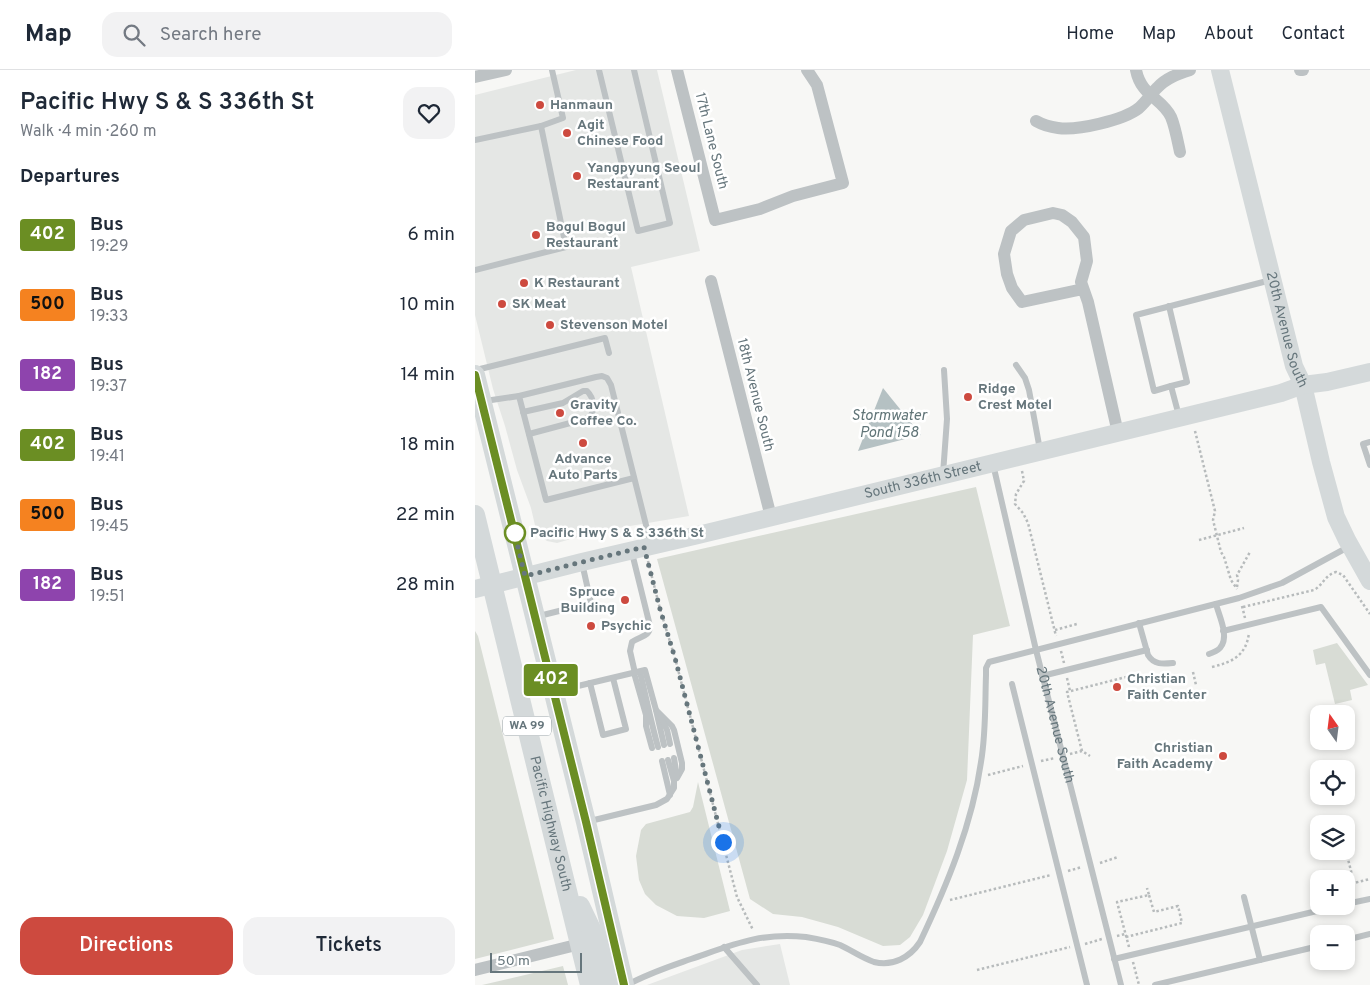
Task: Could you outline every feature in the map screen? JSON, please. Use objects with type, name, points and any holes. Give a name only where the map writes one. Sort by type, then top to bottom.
[{"type":"main road","name":"20th Avenue South","points":[[1220,70],[1294,366],[1303,385],[1327,488],[1336,516],[1370,581]]},
{"type":"main road","name":"South 336th Street","points":[[483,587],[1281,393],[1303,385],[1327,382],[1370,372]]},
{"type":"main road","name":"WA 99","points":[[475,375],[626,985]]},
{"type":"main road","name":"Pacific Highway South","points":[[475,515],[483,587],[561,868],[590,985]]},
{"type":"main road","points":[[561,868],[591,929],[605,985]]},
{"type":"street","points":[[475,77],[506,70]]},
{"type":"street","name":"17th Lane South","points":[[677,70],[715,220],[760,209],[793,196],[843,184],[817,85],[807,70]]},
{"type":"street","points":[[1136,70],[1143,87],[1171,117],[1180,152]]},
{"type":"street","points":[[1036,121],[1050,127],[1073,128],[1122,117],[1139,108],[1156,88],[1170,78],[1191,70]]},
{"type":"street","points":[[1083,289],[1023,302],[1012,288],[1007,274],[1005,254],[1011,231],[1024,220],[1053,213],[1062,215],[1072,222],[1084,237],[1087,261],[1081,282],[1088,302],[1118,432]]},
{"type":"street","name":"18th Avenue South","points":[[711,281],[771,517]]},
{"type":"street","points":[[475,970],[580,944]]},
{"type":"lane","points":[[475,140],[541,126],[563,118],[552,70]]},
{"type":"lane","points":[[599,70],[638,231],[670,223],[634,70]]},
{"type":"lane","points":[[475,270],[566,247],[541,126]]},
{"type":"lane","points":[[1169,306],[1187,382],[1154,391],[1136,315],[1169,306],[1272,280]]},
{"type":"lane","points":[[475,370],[605,338],[609,353]]},
{"type":"lane","points":[[1016,365],[1025,378],[1029,390],[1040,451]]},
{"type":"lane","points":[[943,475],[947,419],[944,370]]},
{"type":"lane","points":[[482,401],[519,396],[601,376],[607,378],[611,385],[634,478],[650,626],[647,635],[637,638],[632,642],[630,651],[656,710],[661,746],[646,726],[646,715],[638,672]]},
{"type":"lane","points":[[1171,386],[1179,418]]},
{"type":"lane","points":[[523,412],[563,403],[583,391],[587,391],[590,394],[594,407],[593,414],[589,418],[529,434]]},
{"type":"lane","points":[[519,396],[546,500],[634,478]]},
{"type":"lane","points":[[1370,442],[1363,444],[1370,465]]},
{"type":"lane","name":"20th Avenue South","points":[[992,463],[1035,650],[1121,985]]},
{"type":"lane","points":[[626,985],[645,975],[724,947],[767,936],[823,940],[838,944],[873,962],[883,963],[901,959],[914,951],[923,937],[966,829],[975,798],[982,761],[986,668],[989,662],[1239,598],[1282,583],[1350,546]]},
{"type":"lane","points":[[535,617],[591,603],[582,562]]},
{"type":"lane","points":[[1209,654],[1220,648],[1224,635],[1216,604]]},
{"type":"lane","points":[[1223,631],[1321,607],[1370,675]]},
{"type":"lane","points":[[1139,623],[1148,655],[1155,662],[1161,664],[1173,663]]},
{"type":"lane","points":[[1042,676],[1147,650]]},
{"type":"lane","points":[[554,692],[638,672]]},
{"type":"lane","points":[[590,683],[603,735],[626,729],[613,678]]},
{"type":"lane","points":[[1011,684],[1087,985]]},
{"type":"lane","points":[[586,822],[656,805],[670,796],[682,769],[682,764],[674,730],[656,710]]},
{"type":"lane","points":[[665,761],[677,778]]},
{"type":"lane","points":[[665,761],[664,770],[670,796]]},
{"type":"lane","points":[[665,761],[674,781],[674,788]]},
{"type":"lane","points":[[1244,897],[1260,960]]},
{"type":"lane","points":[[1355,902],[1370,898]]},
{"type":"lane","points":[[1114,959],[1310,913]]},
{"type":"lane","points":[[1355,938],[1370,934]]},
{"type":"lane","points":[[724,947],[757,985]]},
{"type":"lane","points":[[1155,985],[1310,948]]},
{"type":"path","points":[[1195,431],[1215,511],[1213,520],[1221,552],[1231,580],[1237,589],[1237,575],[1250,552]]},
{"type":"path","points":[[1022,471],[1024,481],[1016,494],[1015,504],[1023,513],[1027,523],[1070,691]]},
{"type":"path","points":[[1199,540],[1244,528]]},
{"type":"path","points":[[642,548],[675,658],[737,897],[752,926],[756,939]]},
{"type":"path","points":[[1242,608],[1314,590],[1320,586],[1328,575],[1336,572],[1343,575],[1370,614]]},
{"type":"path","points":[[1212,666],[1236,658],[1242,651],[1248,636],[1249,632],[1239,598]]},
{"type":"path","points":[[1055,630],[1077,624]]},
{"type":"path","points":[[1193,672],[1196,685]]},
{"type":"path","points":[[1082,751],[1067,692],[1138,674],[1147,678],[1176,675]]},
{"type":"path","points":[[950,900],[1118,857]]},
{"type":"path","points":[[1348,860],[1354,883],[1370,880]]},
{"type":"path","points":[[977,970],[1109,937],[1182,923],[1178,906],[1154,912],[1147,888]]},
{"type":"path","points":[[1139,985],[1117,902],[1149,895]]},
{"type":"shaded area","points":[[576,70],[657,70],[700,251],[631,267],[689,516],[595,532],[557,543],[547,541],[537,534],[531,508],[517,470],[493,389],[475,315],[475,95]]},
{"type":"shaded area","points":[[976,487],[1010,626],[973,635],[967,780],[947,851],[923,915],[910,937],[900,945],[883,946],[838,927],[802,917],[773,914],[750,899],[657,559]]},
{"type":"shaded area","points":[[475,631],[478,636],[554,939],[475,959]]},
{"type":"shaded area","points":[[1337,643],[1368,685],[1350,690],[1352,700],[1335,704],[1325,663],[1316,665],[1313,650]]},
{"type":"shaded area","points":[[698,782],[730,911],[704,918],[677,916],[656,905],[645,894],[639,880],[636,856],[641,830],[646,824],[690,812],[693,807]]},
{"type":"shaded area","points":[[780,944],[790,985],[647,985],[742,950]]},
{"type":"shaded area","points":[[563,966],[568,985],[482,985]]},
{"type":"water","name":"Stormwater Pond 158","points":[[883,388],[921,435],[858,451]]},
{"type":"bus line","name":"402","points":[[475,375],[586,822],[624,985]]},
{"type":"place","name":"Hanmaun","points":[[540,105]]},
{"type":"place","name":"Agit Chinese Food","points":[[567,133]]},
{"type":"place","name":"Yangpyung Seoul Restaurant","points":[[577,176]]},
{"type":"place","name":"Bogul Bogul Restaurant","points":[[536,235]]},
{"type":"place","name":"K Restaurant","points":[[524,283]]},
{"type":"place","name":"SK Meat","points":[[502,304]]},
{"type":"place","name":"Stevenson Motel","points":[[550,325]]},
{"type":"place","name":"Ridge Crest Motel","points":[[968,397]]},
{"type":"place","name":"Gravity Coffee Co.","points":[[560,413]]},
{"type":"place","name":"Advance Auto Parts","points":[[583,443]]},
{"type":"place","name":"Pacific Hwy S & S 336th St","points":[[515,533]]},
{"type":"place","name":"Spruce Building","points":[[625,600]]},
{"type":"place","name":"Psychic","points":[[591,626]]},
{"type":"place","name":"Christian Faith Center","points":[[1117,687]]},
{"type":"place","name":"Christian Faith Academy","points":[[1223,756]]},
{"type":"route","points":[[515,533],[513,527],[525,576],[644,547],[723,842]]}]
